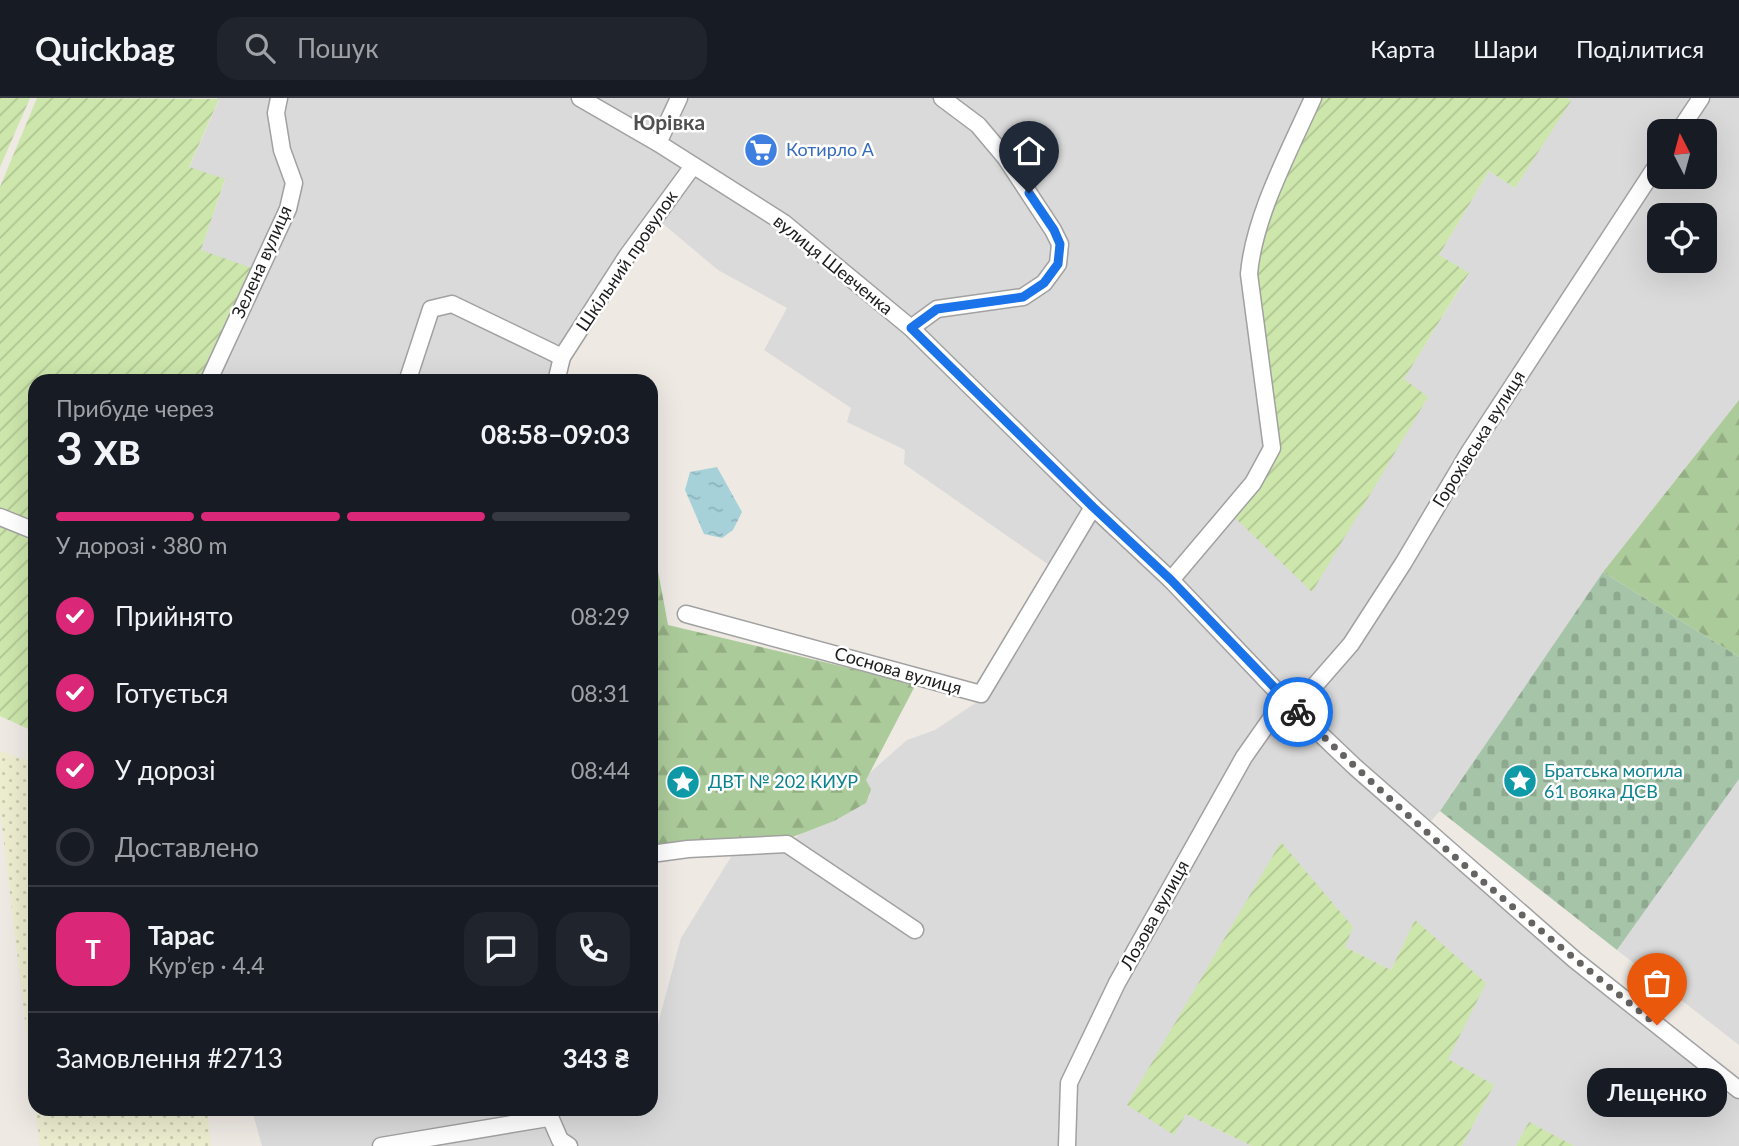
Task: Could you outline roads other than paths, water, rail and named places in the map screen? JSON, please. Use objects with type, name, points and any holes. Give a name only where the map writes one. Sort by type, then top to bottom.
[{"type":"street","name":"Зелена вулиця","points":[[212,374],[288,209],[294,183],[282,150],[276,113],[279,98]]},
{"type":"street","name":"вулиця Шевченка","points":[[580,98],[658,143],[784,223],[911,328],[1171,580],[1289,704],[1375,785],[1575,960],[1739,1090]]},
{"type":"street","points":[[658,143],[679,98]]},
{"type":"street","points":[[911,328],[937,309],[1023,297],[1044,283],[1058,264],[1060,244],[1054,230],[1005,156],[978,125],[942,98]]},
{"type":"street","points":[[1171,580],[1253,483],[1272,448],[1249,274],[1251,248],[1313,98]]},
{"type":"street","points":[[1687,119],[1701,98]]},
{"type":"street","name":"Шкільний провулок","points":[[558,374],[562,357],[627,256],[693,166]]},
{"type":"street","name":"Горохівська вулиця","points":[[1289,704],[1303,699],[1351,644],[1404,562],[1468,454],[1647,180]]},
{"type":"street","points":[[410,374],[431,309],[452,304],[562,357]]},
{"type":"street","name":"Соснова вулиця","points":[[686,614],[981,694],[1093,507]]},
{"type":"street","points":[[0,517],[28,528]]},
{"type":"street","name":"Лозова вулиця","points":[[1067,1146],[1069,1083],[1117,983],[1244,757],[1277,710],[1289,704]]},
{"type":"street","points":[[658,853],[787,844],[915,930]]},
{"type":"street","points":[[382,1146],[537,1116]]},
{"type":"street","points":[[548,1116],[560,1140],[569,1146]]},
{"type":"water","points":[[717,467],[742,512],[733,530],[722,538],[704,534],[685,490],[690,472]]},
{"type":"place","name":"Котирло А","points":[[761,150]]},
{"type":"place","name":"Братська могила 61 вояка ДСВ","points":[[1520,781]]},
{"type":"place","name":"ДВТ № 202 КИУР","points":[[683,782]]},
{"type":"place","name":"Лещенко","points":[[1657,1025]]},
{"type":"district","name":"Юрівка","points":[[669,123]]}]
